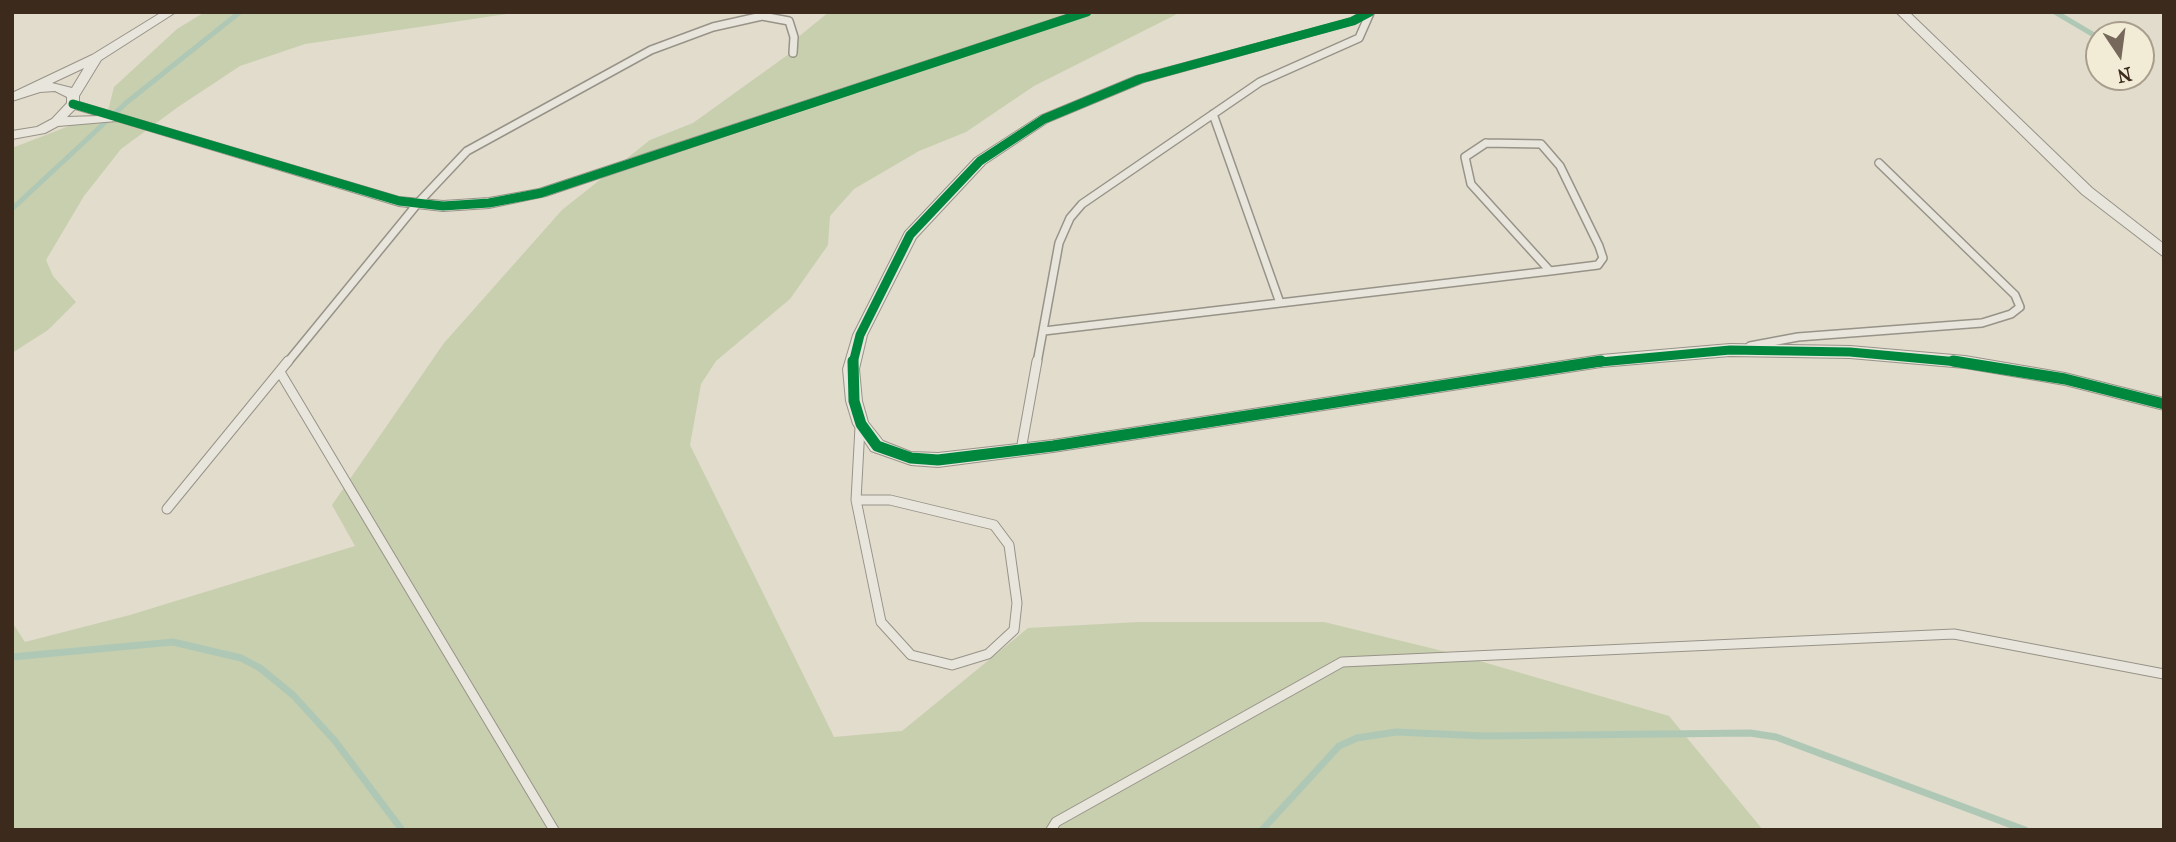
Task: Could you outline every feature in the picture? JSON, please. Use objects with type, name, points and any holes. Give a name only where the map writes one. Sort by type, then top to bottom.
[{"type":"street","points":[[17,95],[96,58],[170,12]]},
{"type":"street","points":[[17,95],[55,88],[66,90],[73,100],[118,118],[399,201],[443,206],[489,203],[541,193],[1087,12]]},
{"type":"street","points":[[1370,12],[1353,21],[1119,87],[1044,120],[980,161],[910,235],[860,335],[851,369],[853,401],[861,424],[877,446],[911,458],[938,460],[1021,450],[1601,360],[1730,350],[1850,352],[1965,362],[2064,379],[2164,404]]},
{"type":"street","points":[[1902,12],[2087,191],[2164,252]]},
{"type":"street","points":[[56,122],[73,100],[96,58]]},
{"type":"street","points":[[16,136],[56,122],[118,118]]},
{"type":"lane","points":[[1021,450],[1059,243],[1070,218],[1082,204],[1281,70],[1359,38],[1370,12]]},
{"type":"lane","points":[[167,509],[418,203],[467,151],[651,50],[713,27],[762,16],[789,21],[794,37],[793,53]]},
{"type":"lane","points":[[1213,114],[1280,303]]},
{"type":"lane","points":[[1044,331],[1550,271],[1598,265],[1603,258],[1560,166],[1541,144],[1486,143],[1465,157],[1471,184],[1550,271]]},
{"type":"lane","points":[[1730,350],[1798,337],[1982,323],[2011,314],[2020,307],[2015,295],[1879,163]]},
{"type":"lane","points":[[280,372],[554,830]]},
{"type":"lane","points":[[856,500],[890,500],[995,525],[1009,545],[1017,603],[1014,630],[988,654],[952,665],[911,655],[881,622],[856,500],[861,424]]},
{"type":"lane","points":[[1051,830],[1056,821],[1342,662],[1954,634],[2164,674]]},
{"type":"green space","points":[[205,12],[520,12],[305,44],[240,66],[178,107],[121,149],[84,196],[46,260],[53,276],[76,302],[48,330],[12,353],[12,148],[108,111],[114,87],[177,29]]},
{"type":"green space","points":[[829,12],[1181,12],[1034,86],[966,132],[919,151],[854,189],[830,216],[828,245],[790,299],[716,361],[701,384],[690,445],[834,737],[902,731],[1028,628],[1139,622],[1324,622],[1459,655],[1669,716],[1763,830],[12,830],[12,622],[25,642],[130,615],[355,546],[332,505],[444,343],[562,210],[650,140],[693,123],[789,54],[797,38]]},
{"type":"waterway","points":[[12,209],[126,103],[240,12]]},
{"type":"waterway","points":[[2055,12],[2085,30]]},
{"type":"waterway","points":[[12,657],[173,642],[241,658],[260,668],[293,695],[335,741],[402,830]]},
{"type":"waterway","points":[[1262,830],[1339,746],[1357,738],[1396,732],[1485,736],[1750,733],[1776,737],[2025,830]]},
{"type":"cycle path","points":[[73,104],[399,201],[443,206],[489,203],[541,193],[1087,12]]},
{"type":"cycle path","points":[[1370,12],[1353,21],[1140,79],[1044,119],[980,161],[910,235],[860,335],[851,369],[854,401],[861,424],[877,446],[911,458],[938,460],[1053,446],[1601,361],[1730,350],[1850,352],[1965,362],[2065,379],[2164,404]]}]
